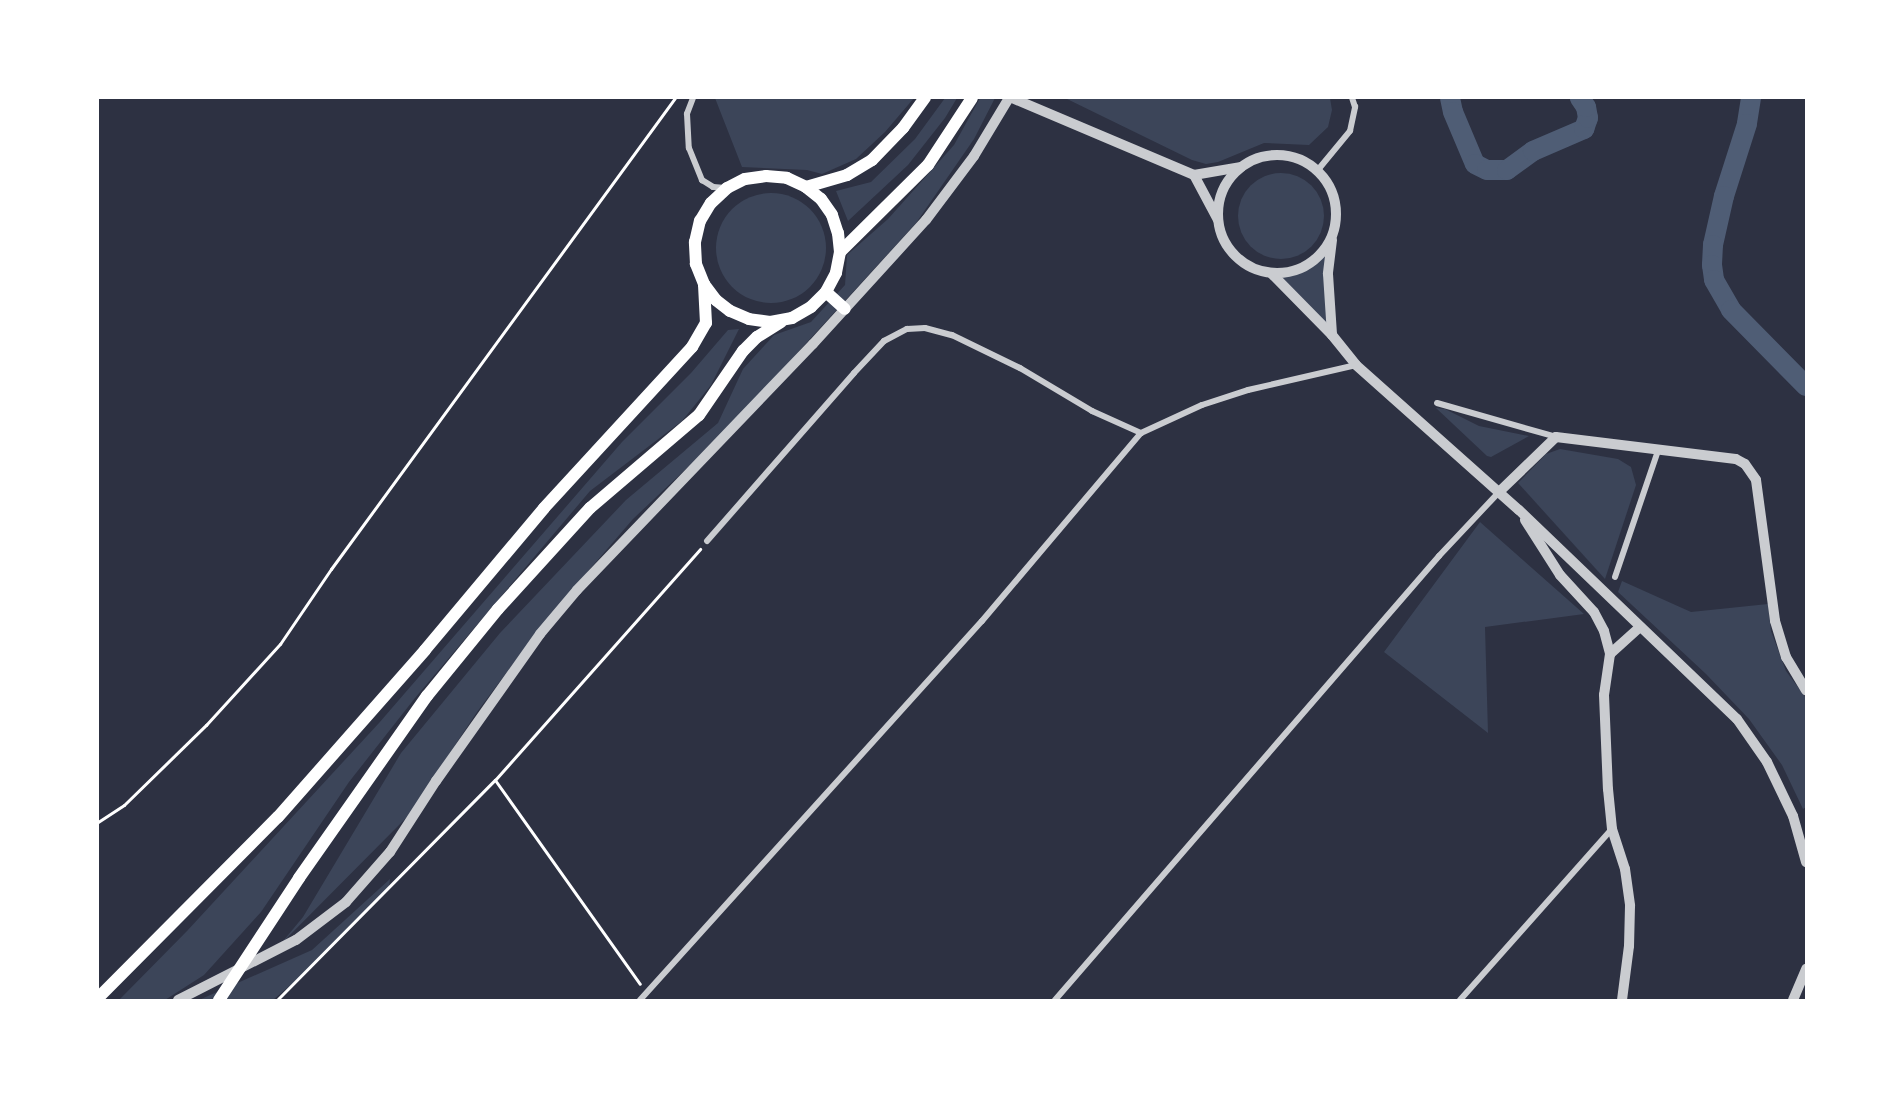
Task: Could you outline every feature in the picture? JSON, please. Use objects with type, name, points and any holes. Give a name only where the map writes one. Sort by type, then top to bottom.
[{"type":"main road","points":[[806,187],[847,175],[872,160],[903,128],[925,98]]},
{"type":"main road","points":[[840,252],[928,165],[972,98]]},
{"type":"main road","points":[[219,1000],[299,878],[428,696],[498,609],[590,508],[699,415],[743,351],[773,326],[792,318],[811,307],[826,292],[836,273],[840,252],[838,233],[832,214],[821,199],[806,187],[787,178],[766,176],[745,179],[727,188],[711,203],[698,231],[696,264],[704,284],[716,300],[730,311],[749,319],[770,322],[792,318]]},
{"type":"main road","points":[[98,998],[278,817],[425,650],[544,508],[692,347],[706,323],[704,284]]},
{"type":"main road","points":[[826,292],[845,309]]},
{"type":"street","points":[[693,98],[687,114],[689,148],[702,180],[713,187],[727,188]]},
{"type":"street","points":[[178,1000],[296,940],[346,902],[390,852],[500,688],[577,590],[845,309],[926,220],[974,156],[1010,98],[1194,175],[1241,167]]},
{"type":"street","points":[[1317,171],[1350,131],[1354,107],[1352,98]]},
{"type":"street","points":[[1218,220],[1220,200],[1227,181],[1241,167],[1257,158],[1276,154],[1294,157],[1317,171],[1333,196],[1336,214],[1328,274],[1332,335]]},
{"type":"street","points":[[1194,175],[1218,220],[1223,239],[1235,256],[1251,268],[1270,273],[1291,272],[1309,264],[1324,250],[1333,232]]},
{"type":"street","points":[[1270,273],[1332,335],[1356,365],[1519,510],[1737,720],[1767,762],[1793,816],[1806,862]]},
{"type":"street","points":[[707,541],[884,341],[907,329],[925,328],[952,335],[1020,368],[1092,411],[1141,433]]},
{"type":"street","points":[[640,1000],[982,621],[1141,433],[1202,405],[1248,390],[1356,365]]},
{"type":"street","points":[[1437,404],[1556,437],[1736,459],[1751,470],[1756,480],[1775,621],[1786,657],[1806,690]]},
{"type":"street","points":[[1055,1000],[1439,556],[1499,492],[1556,437]]},
{"type":"street","points":[[1615,577],[1658,451]]},
{"type":"street","points":[[1519,510],[1560,575],[1594,612],[1604,631],[1610,654],[1604,695],[1604,735],[1612,829],[1625,869],[1630,906],[1629,945],[1622,1000]]},
{"type":"street","points":[[1610,654],[1640,628]]},
{"type":"street","points":[[1460,1000],[1612,829]]},
{"type":"street","points":[[1793,1000],[1806,969]]},
{"type":"street","points":[[646,993],[652,1000]]},
{"type":"path","points":[[98,822],[124,805],[206,725],[280,644],[331,569],[675,98]]},
{"type":"path","points":[[277,1000],[495,780],[707,541]]},
{"type":"path","points":[[495,780],[646,993]]},
{"type":"shaded area","points":[[715,98],[914,98],[885,132],[856,159],[822,174],[807,170],[742,167]]},
{"type":"shaded area","points":[[945,98],[957,98],[945,118],[908,165],[848,221],[836,191],[871,182],[915,139]]},
{"type":"shaded area","points":[[980,98],[995,98],[974,139],[916,223],[726,431],[633,519],[521,653],[477,712],[408,816],[279,946],[303,917],[401,753],[500,633],[626,500],[718,423],[743,369],[774,335],[811,322],[845,285],[847,255],[888,219],[954,145]]},
{"type":"shaded area","points":[[1065,98],[1330,98],[1332,110],[1328,127],[1309,145],[1264,143],[1218,162],[1206,164],[1192,160]]},
{"type":"shaded area","points":[[1281,173],[1298,176],[1312,185],[1321,199],[1324,216],[1321,233],[1312,247],[1298,256],[1281,259],[1264,256],[1250,247],[1241,233],[1238,216],[1241,199],[1250,185],[1264,176]]},
{"type":"shaded area","points":[[771,193],[792,197],[810,209],[822,227],[826,248],[822,269],[810,287],[792,299],[771,303],[750,299],[732,287],[720,269],[716,248],[720,227],[732,209],[750,197]]},
{"type":"shaded area","points":[[1329,245],[1330,329],[1276,275],[1292,274],[1311,265]]},
{"type":"shaded area","points":[[739,329],[711,385],[682,421],[590,491],[415,698],[349,782],[261,912],[204,975],[165,1000],[119,1000],[187,931],[379,723],[622,442],[691,373],[728,330]]},
{"type":"shaded area","points":[[1436,408],[1445,409],[1479,426],[1529,436],[1491,457],[1487,456]]},
{"type":"shaded area","points":[[1560,449],[1618,459],[1631,467],[1636,485],[1605,579],[1518,483],[1546,454]]},
{"type":"shaded area","points":[[1480,522],[1584,614],[1485,627],[1488,733],[1384,652]]},
{"type":"shaded area","points":[[1622,581],[1691,612],[1768,604],[1771,631],[1786,671],[1806,698],[1806,807],[1803,809],[1782,765],[1749,719],[1706,674],[1618,592]]},
{"type":"shaded area","points":[[390,879],[389,887],[314,965],[273,1000],[199,1000],[312,950]]},
{"type":"waterway","points":[[1450,98],[1453,112],[1475,164],[1487,170],[1507,170],[1533,151],[1584,129],[1588,118],[1586,107],[1580,98]]},
{"type":"waterway","points":[[1751,98],[1747,124],[1724,196],[1713,245],[1714,280],[1731,310],[1806,386]]}]
